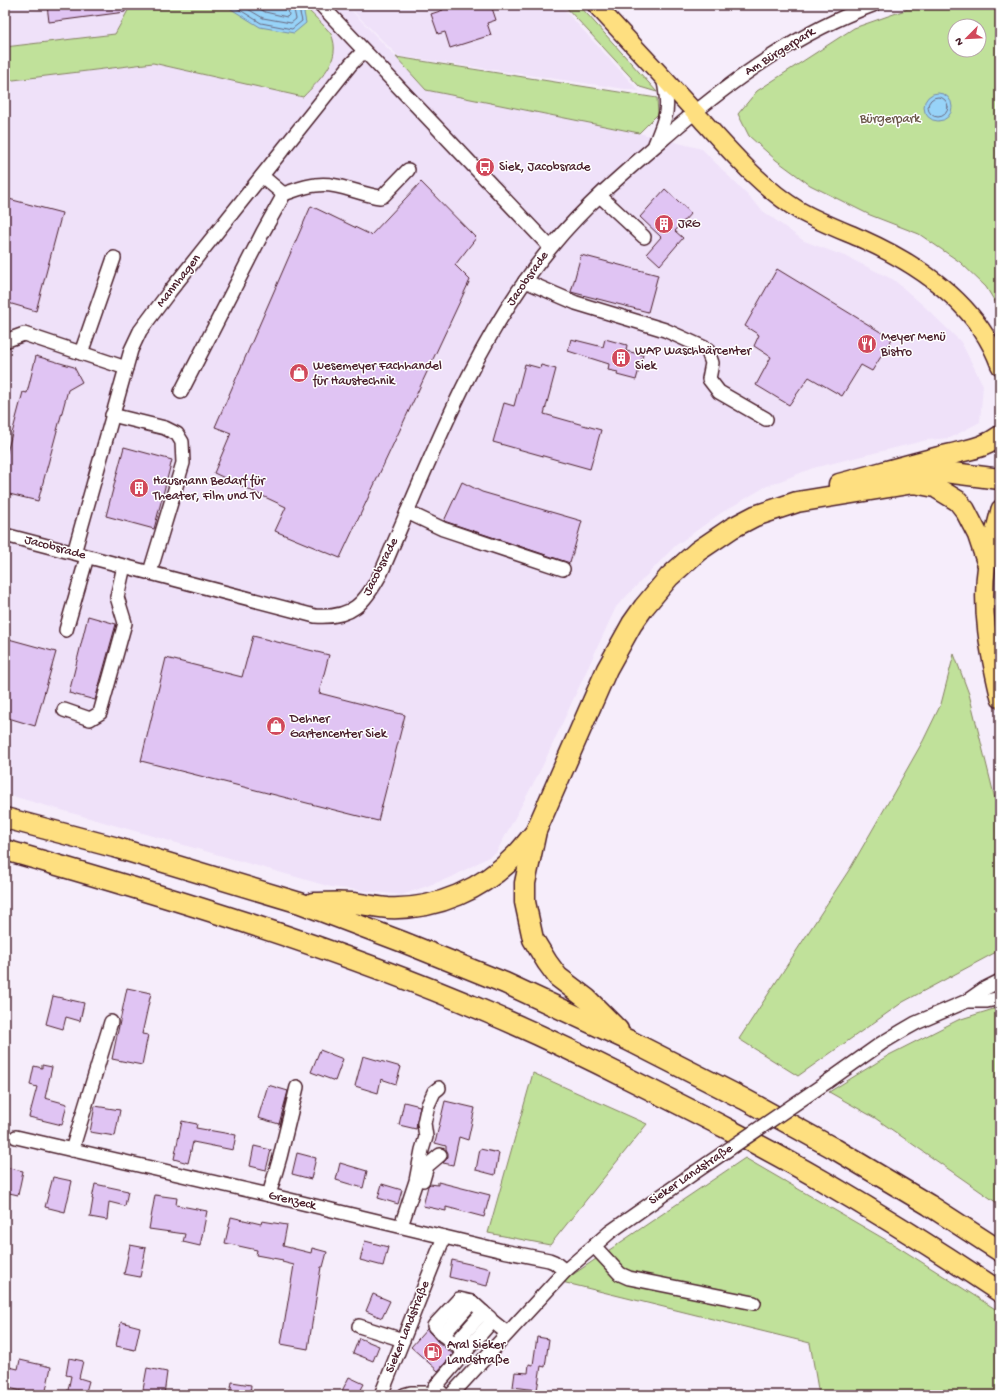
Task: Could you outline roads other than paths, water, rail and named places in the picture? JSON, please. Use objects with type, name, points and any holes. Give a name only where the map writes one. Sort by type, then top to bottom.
[{"type":"highway","points":[[628,1040],[587,999],[558,977],[547,962],[533,939],[525,902],[525,883],[536,831],[607,669],[632,624],[653,596],[685,562],[715,538],[755,516],[797,502],[823,488],[976,449],[991,443],[1000,436]]},
{"type":"highway","points":[[976,449],[991,450],[1000,454]]},
{"type":"highway","points":[[833,497],[914,472],[945,472],[1000,479]]},
{"type":"highway","points":[[797,502],[914,483],[935,487],[958,501],[965,510],[978,535],[987,562]]},
{"type":"highway","points":[[5,818],[114,847],[300,903],[505,983],[628,1040],[744,1099],[835,1149],[929,1205],[1000,1251]]},
{"type":"highway","points":[[300,903],[351,903],[388,908],[402,908],[441,901],[469,890],[486,880],[517,854],[536,831]]},
{"type":"highway","points":[[5,850],[103,878],[286,936],[389,973],[489,1013],[571,1050],[697,1113],[820,1179],[911,1233],[1000,1292]]},
{"type":"main road","points":[[596,5],[751,172],[788,204],[811,217],[884,250],[919,269],[935,281],[952,296],[978,324],[998,359],[1000,366]]},
{"type":"main road","points":[[1000,509],[987,562],[984,588],[986,630],[991,662],[1000,698]]},
{"type":"street","name":"Jacobsrade","points":[[321,5],[550,247]]},
{"type":"street","name":"Am Bürgerpark","points":[[695,112],[742,76],[800,39],[833,21],[873,5]]},
{"type":"street","name":"Mannhagen","points":[[66,630],[112,415],[131,350],[140,332],[170,290],[351,64],[364,50]]},
{"type":"street","name":"Jacobsrade","points":[[654,148],[666,115],[668,104],[663,77]]},
{"type":"street","name":"Jacobsrade","points":[[5,535],[302,613],[320,616],[334,616],[354,609],[361,604],[368,595],[381,573],[465,384],[500,321],[525,281],[550,247],[586,209],[695,112]]},
{"type":"street","points":[[181,392],[283,194],[324,184],[380,197],[383,196],[408,170]]},
{"type":"street","points":[[262,176],[283,194]]},
{"type":"street","points":[[600,196],[644,237]]},
{"type":"street","points":[[81,353],[114,258]]},
{"type":"street","points":[[525,281],[576,303],[665,330],[707,349],[712,364],[709,379],[719,392],[766,419]]},
{"type":"street","points":[[5,341],[24,334],[126,368]]},
{"type":"street","points":[[112,415],[165,428],[177,434],[182,442],[183,464],[150,572]]},
{"type":"street","points":[[407,512],[443,530],[563,569]]},
{"type":"street","points":[[64,710],[90,718],[100,713],[125,623],[117,597],[124,566]]},
{"type":"street","name":"Sieker Landstraße","points":[[452,1395],[565,1271],[610,1232],[651,1202],[694,1174],[882,1043],[916,1023],[967,1001],[984,989],[1000,981]]},
{"type":"street","name":"Sieker Landstraße","points":[[967,1001],[987,1001],[1000,998]]},
{"type":"street","points":[[72,1150],[111,1022]]},
{"type":"street","points":[[269,1195],[297,1087]]},
{"type":"street","points":[[405,1227],[426,1137],[424,1123],[428,1105],[434,1092],[439,1088]]},
{"type":"street","name":"Grenzeck","points":[[16,1137],[554,1262],[565,1271]]},
{"type":"street","points":[[405,1227],[427,1166],[440,1155]]},
{"type":"street","name":"Sieker Landstraße","points":[[381,1395],[444,1237]]},
{"type":"street","points":[[594,1246],[620,1274],[629,1278],[754,1303]]},
{"type":"street","points":[[464,1353],[444,1335],[472,1302],[507,1334]]},
{"type":"street","points":[[454,1344],[488,1316]]},
{"type":"street","points":[[404,1395],[411,1393],[432,1393],[464,1353],[488,1316]]},
{"type":"street","points":[[359,1326],[403,1340]]},
{"type":"water","points":[[227,5],[301,5],[303,7],[306,23],[294,33],[260,27]]},
{"type":"water","points":[[938,93],[944,94],[948,97],[951,101],[951,113],[948,117],[944,120],[938,121],[932,120],[928,117],[925,113],[924,107],[925,101],[928,97],[932,94]]},
{"type":"place","name":"Siek, Jacobsrade","points":[[485,167]]},
{"type":"place","name":"JRG","points":[[664,224]]},
{"type":"place","name":"Meyer Menü Bistro","points":[[867,344]]},
{"type":"place","name":"WAP Waschbärcenter Siek","points":[[621,358]]},
{"type":"place","name":"Wesemeyer Fachhandel für Haustechnik","points":[[299,373]]},
{"type":"place","name":"Hausmann Bedarf für Theater, Film und TV","points":[[139,488]]},
{"type":"place","name":"Dehner Gartencenter Siek","points":[[276,726]]},
{"type":"place","name":"Aral Sieker Landstraße","points":[[433,1352]]},
{"type":"park label","name":"Bürgerpark","points":[[890,119]]}]
